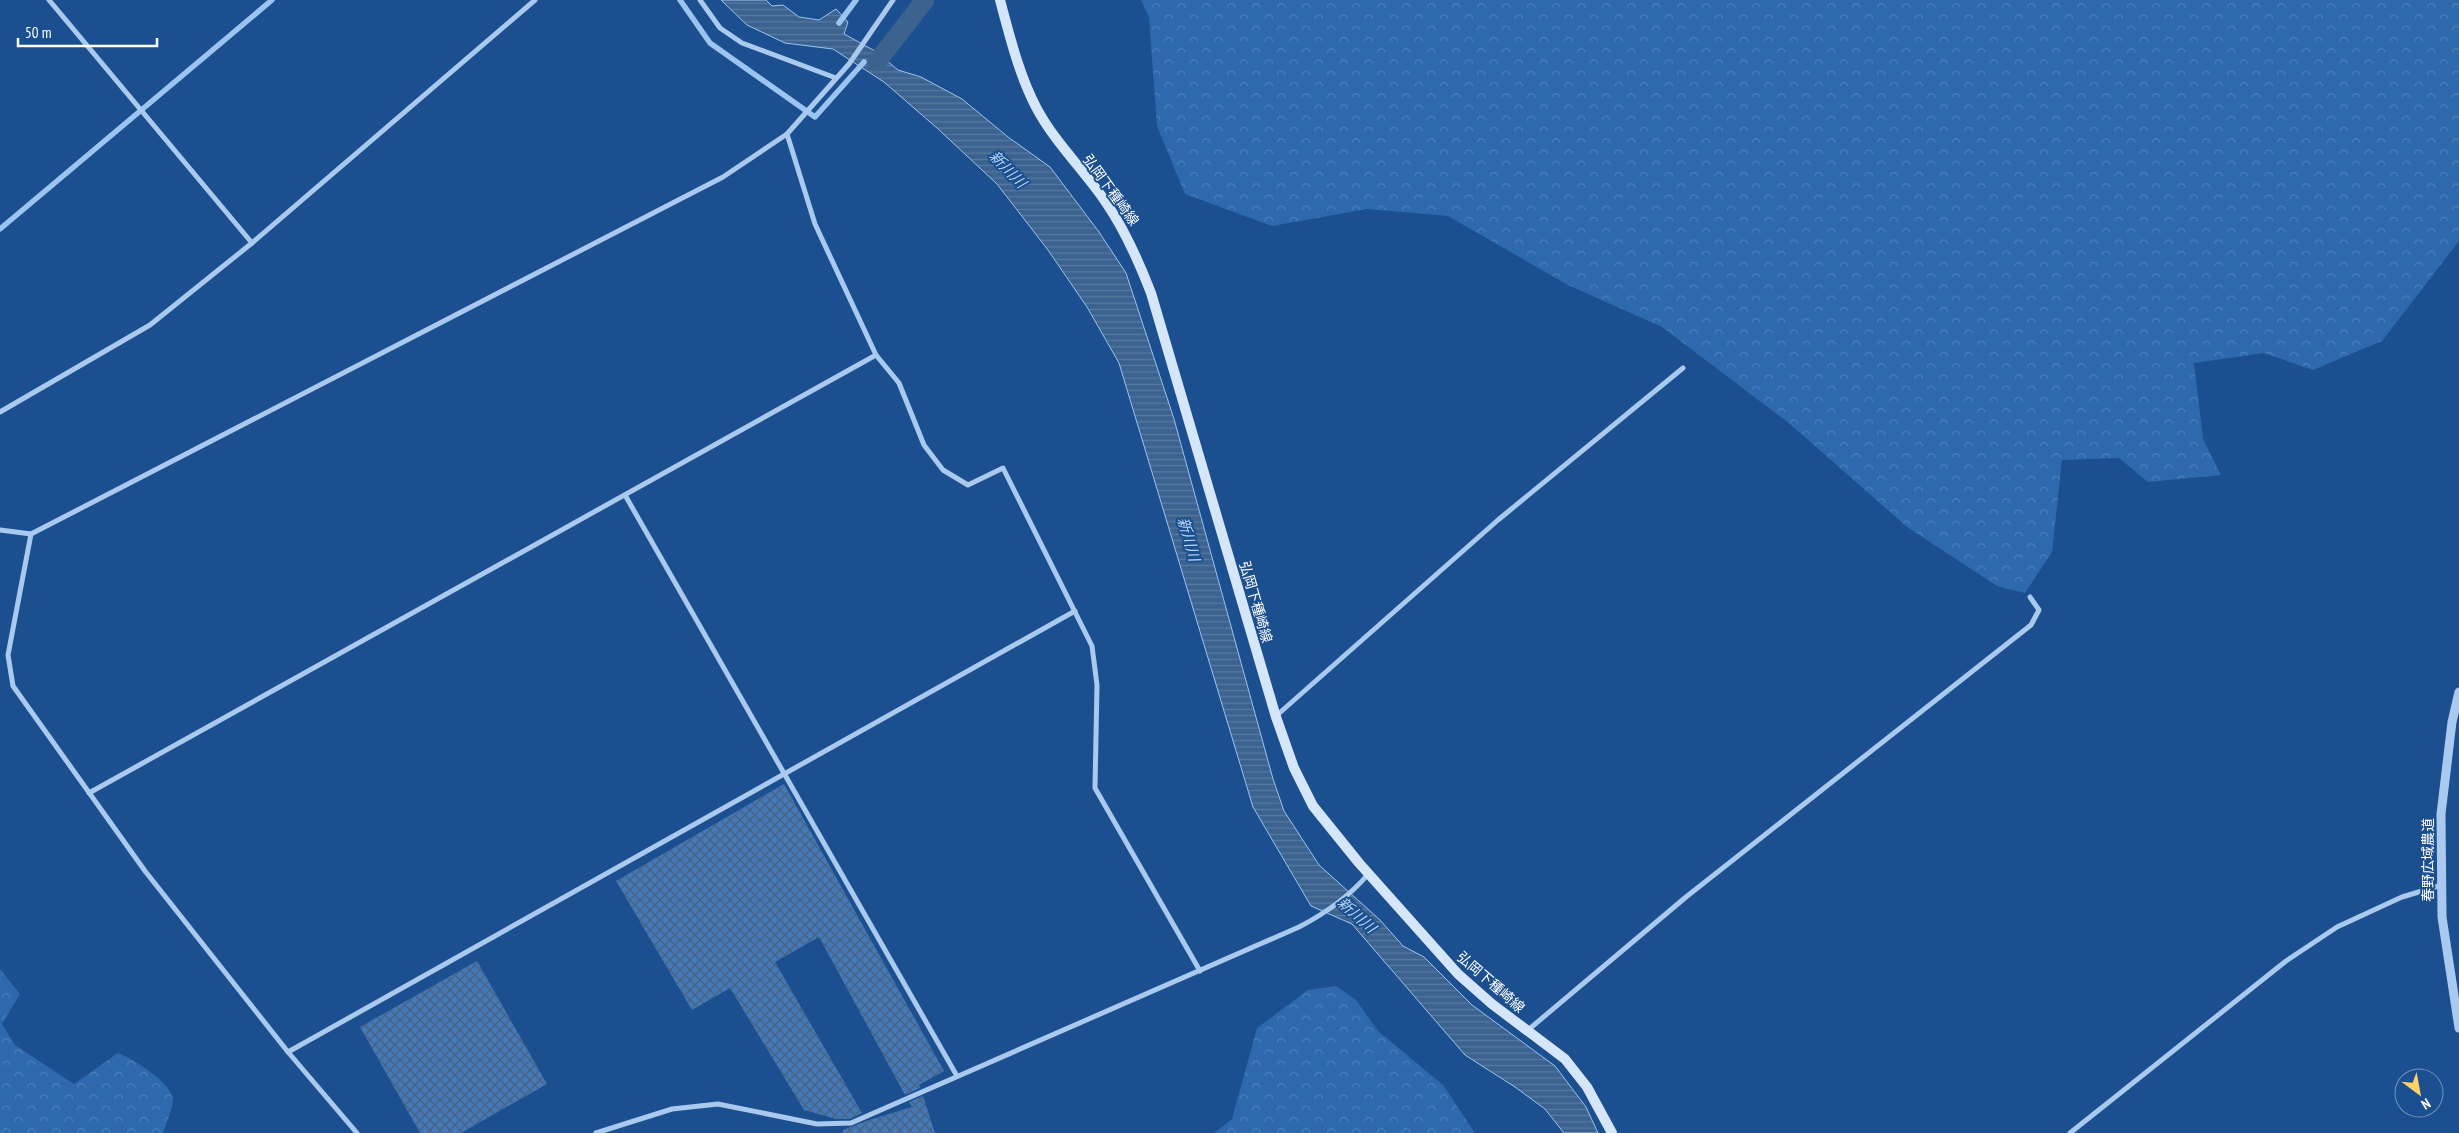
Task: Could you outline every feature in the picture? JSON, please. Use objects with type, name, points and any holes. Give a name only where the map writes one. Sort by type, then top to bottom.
[{"type":"main road","name":"弘岡下種崎線","points":[[1000,0],[1020,71],[1037,109],[1052,133],[1107,204],[1128,237],[1151,294],[1276,717],[1294,768],[1313,806],[1458,974],[1565,1059],[1587,1088],[1612,1133]]},
{"type":"street","points":[[49,0],[252,243]]},
{"type":"street","points":[[0,412],[150,325],[252,243],[535,0]]},
{"type":"street","points":[[700,0],[720,28],[742,43],[836,78]]},
{"type":"street","points":[[0,529],[31,534],[723,178],[787,134],[849,64],[893,0]]},
{"type":"street","points":[[787,134],[815,224],[876,355],[899,383],[924,445],[943,470],[968,485],[1003,468],[1075,611],[1092,646],[1097,685],[1095,788],[1200,971]]},
{"type":"street","points":[[89,793],[876,355]]},
{"type":"street","points":[[1276,717],[1498,520],[1683,368]]},
{"type":"street","points":[[625,495],[957,1076]]},
{"type":"street","points":[[31,534],[8,655],[13,686],[145,871],[288,1052],[357,1133]]},
{"type":"street","points":[[1528,1030],[1686,897],[2031,625],[2039,610],[2030,597]]},
{"type":"street","points":[[288,1052],[1075,611]]},
{"type":"street","name":"春野広域農道","points":[[2459,692],[2452,722],[2441,814],[2442,917],[2459,1028]]},
{"type":"street","points":[[596,1133],[672,1109],[718,1104],[817,1124],[851,1122],[1200,971],[1316,918],[1361,883],[1369,873]]},
{"type":"street","points":[[2070,1133],[2286,961],[2337,927],[2402,897],[2442,885]]},
{"type":"green space","points":[[1141,0],[2459,0],[2459,241],[2382,341],[2313,370],[2264,353],[2194,363],[2203,439],[2221,475],[2148,482],[2119,458],[2062,460],[2052,552],[2025,593],[1997,586],[1907,527],[1790,424],[1662,327],[1568,285],[1448,216],[1367,209],[1272,226],[1185,194],[1157,126],[1149,17]]},
{"type":"green space","points":[[0,969],[20,994],[2,1024],[15,1045],[74,1084],[118,1053],[132,1060],[159,1079],[171,1093],[173,1103],[163,1133],[0,1133]]},
{"type":"green space","points":[[1336,986],[1356,1000],[1378,1031],[1443,1085],[1475,1133],[1214,1133],[1232,1119],[1257,1028],[1308,990]]},
{"type":"water","name":"新川川","points":[[721,0],[766,0],[772,6],[783,5],[799,17],[819,20],[836,9],[848,22],[844,34],[875,51],[898,70],[921,77],[962,99],[1008,137],[1050,167],[1099,232],[1126,273],[1174,419],[1273,779],[1284,811],[1319,865],[1380,920],[1403,946],[1424,957],[1472,1005],[1555,1066],[1586,1107],[1598,1133],[1564,1133],[1545,1109],[1465,1055],[1352,924],[1311,906],[1253,807],[1119,363],[1087,307],[1048,250],[997,184],[884,82],[833,49],[785,43],[747,25]]},
{"type":"building","points":[[784,784],[944,1071],[919,1085],[920,1088],[905,1095],[819,937],[775,962],[862,1113],[850,1119],[836,1119],[804,1110],[730,988],[692,1010],[616,881]]},
{"type":"building","points":[[477,961],[547,1084],[461,1133],[420,1133],[360,1027]]},
{"type":"building","points":[[923,1096],[935,1133],[843,1133],[843,1130],[866,1121],[912,1107],[909,1102]]},
{"type":"waterway","points":[[0,229],[272,0]]},
{"type":"waterway","points":[[680,0],[710,43],[815,117],[864,62]]},
{"type":"waterway","points":[[839,23],[856,0]]},
{"type":"waterway","points":[[877,62],[925,0]]}]
